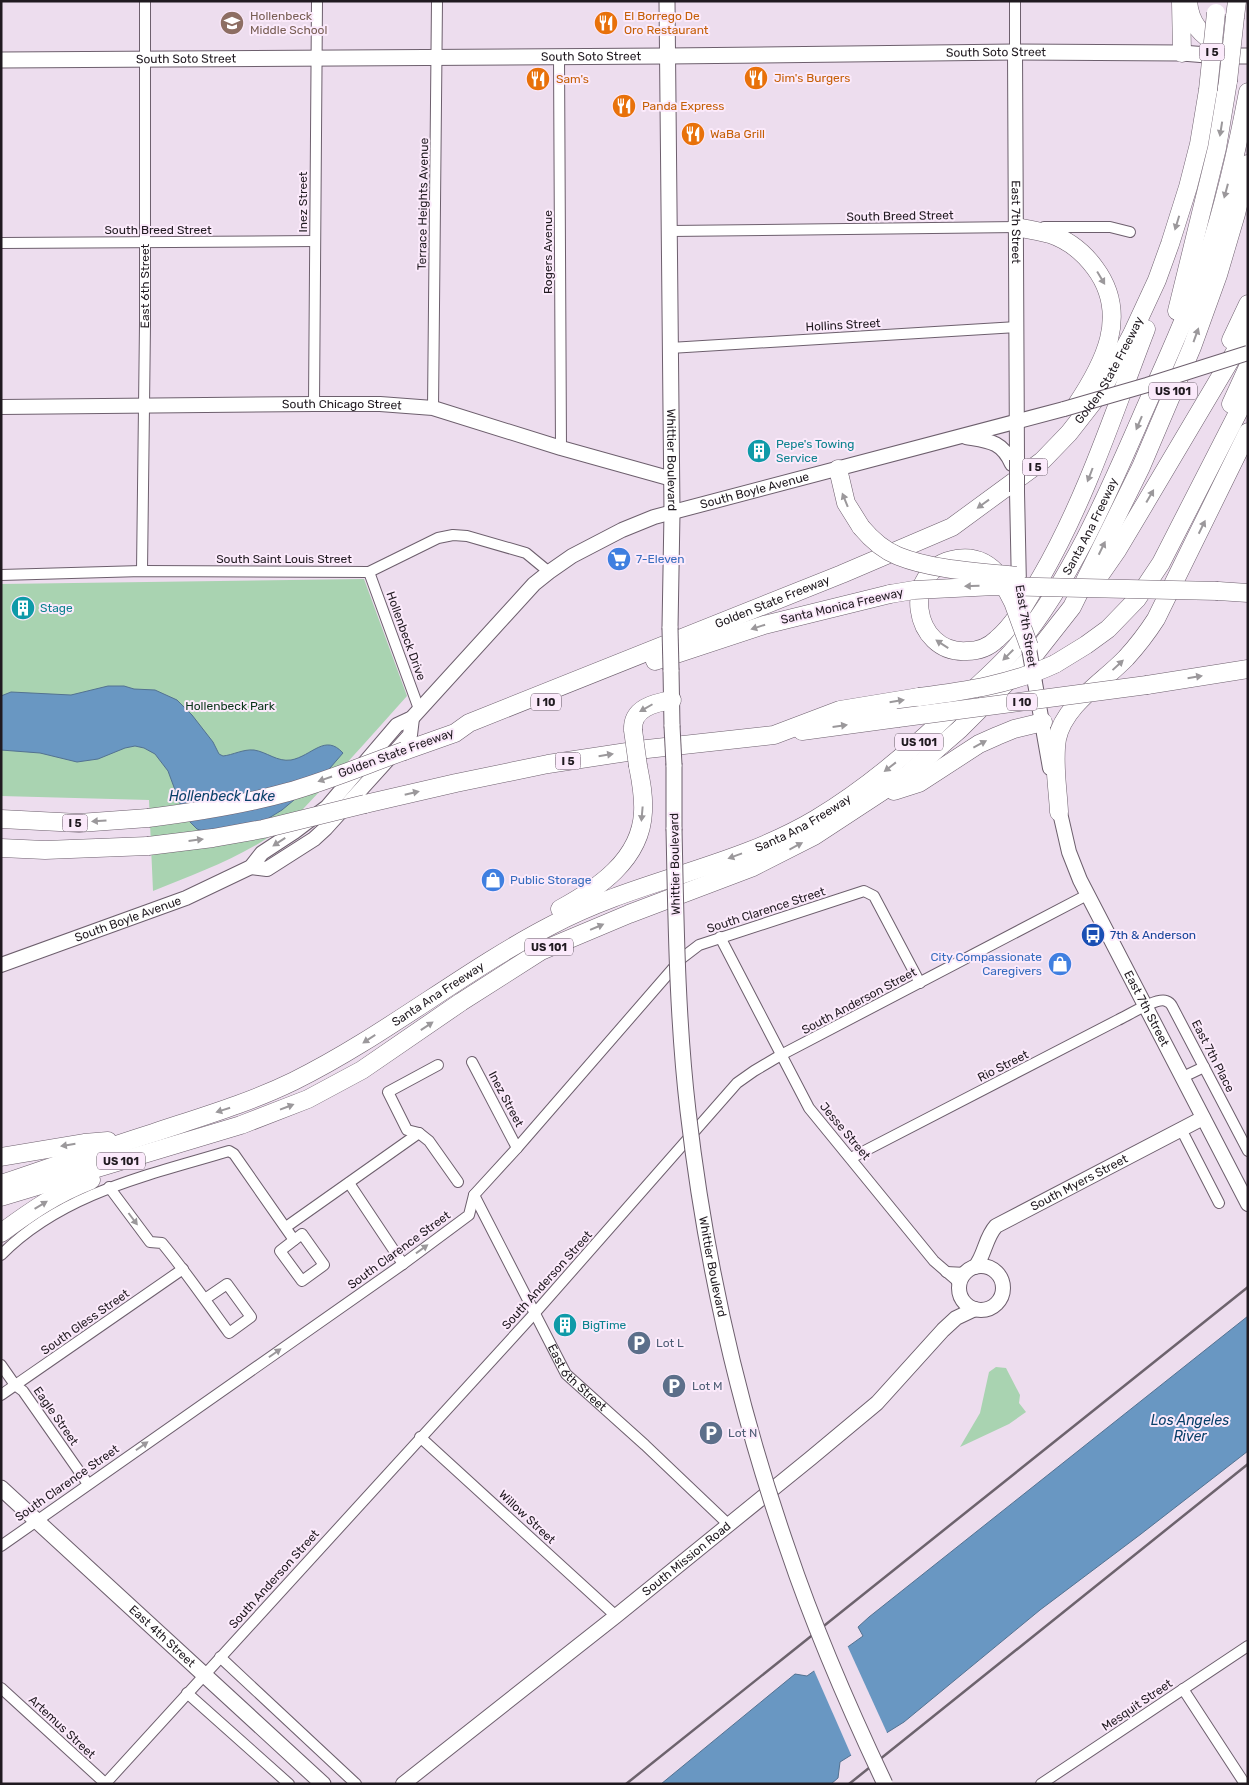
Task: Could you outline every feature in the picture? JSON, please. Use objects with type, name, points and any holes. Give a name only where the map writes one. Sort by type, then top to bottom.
[{"type":"highway","points":[[1181,1],[1182,53]]},
{"type":"highway","points":[[1188,1],[1198,30],[1206,38],[1220,46]]},
{"type":"highway","name":"Golden State Freeway","points":[[1,819],[79,823],[148,818],[198,812],[289,792],[455,733],[469,723],[952,527],[1015,474],[1042,461],[1057,448],[1101,392],[1132,334],[1157,280],[1170,244],[1194,162],[1208,90],[1216,7]]},
{"type":"highway","points":[[1165,362],[1217,148],[1228,81],[1236,7]]},
{"type":"highway","name":"Santa Ana Freeway","points":[[1,1184],[248,1102],[292,1082],[363,1044],[512,946],[558,921],[600,903],[730,858],[784,836],[814,820],[846,799],[903,757],[930,733],[1016,647],[1047,603],[1093,522],[1118,472],[1190,304],[1216,227],[1233,165],[1248,92]]},
{"type":"highway","name":"Santa Ana Freeway","points":[[1,1197],[241,1125],[308,1099],[362,1070],[461,1002],[541,951],[629,914],[753,867],[814,836],[907,775],[960,729],[1035,654],[1072,607],[1141,467],[1192,346],[1218,275],[1248,164]]},
{"type":"highway","points":[[1015,474],[1064,424],[1088,388],[1107,349],[1113,320],[1110,294],[1089,260],[1068,243],[1050,234],[1016,227]]},
{"type":"highway","points":[[1028,646],[1013,602],[1000,577],[992,567],[982,561],[971,558],[948,561],[933,569],[921,586],[921,618],[931,636],[940,644],[961,652],[974,651],[998,639],[1028,598],[1064,534],[1081,499],[1170,263],[1170,244]]},
{"type":"highway","points":[[1217,381],[1227,349],[1248,304]]},
{"type":"highway","points":[[1072,607],[1097,580],[1118,549],[1248,330]]},
{"type":"highway","points":[[1209,468],[1220,428],[1248,367]]},
{"type":"highway","name":"I 5","points":[[1,848],[45,850],[148,846],[213,838],[263,829],[456,782],[548,764],[647,748],[774,735],[840,710],[990,686],[1019,679],[1055,664],[1086,645],[1108,629],[1137,599],[1161,563],[1248,393]]},
{"type":"highway","points":[[1059,812],[1056,758],[1057,738],[1063,724],[1090,689],[1116,667],[1137,645],[1156,619],[1248,432]]},
{"type":"highway","points":[[838,469],[846,503],[861,527],[871,538],[897,555],[925,564],[1108,587]]},
{"type":"highway","name":"Santa Monica Freeway","points":[[455,733],[472,730],[637,668],[764,625],[890,594],[954,587],[1108,587],[1248,593]]},
{"type":"highway","name":"I 10","points":[[774,735],[1147,685],[1248,669]]},
{"type":"highway","points":[[512,946],[529,926],[591,892],[608,879],[633,846],[642,823],[643,801],[633,720],[638,713],[653,704],[672,700]]},
{"type":"highway","points":[[872,798],[919,783],[979,744],[1014,729],[1043,722]]},
{"type":"highway","points":[[1,854],[45,850]]},
{"type":"highway","points":[[1,1233],[39,1205],[76,1186],[241,1125]]},
{"type":"highway","points":[[1,1157],[84,1143],[134,1139]]},
{"type":"main road","name":"Whittier Boulevard","points":[[667,1],[672,480],[670,628],[677,988],[688,1112],[704,1224],[735,1371],[759,1460],[802,1590],[885,1784]]},
{"type":"main road","name":"South Soto Street","points":[[1182,53],[1220,46],[1248,45]]},
{"type":"main road","name":"South Soto Street","points":[[1,60],[1015,52],[1182,53],[1248,56]]},
{"type":"main road","name":"East 7th Street","points":[[1015,52],[1018,421],[1015,474],[1020,592],[1028,646],[1059,812],[1069,852],[1087,894],[1248,1204]]},
{"type":"main road","name":"South Boyle Avenue","points":[[1,965],[186,898],[251,867],[267,869],[314,839],[410,735],[416,714],[534,584],[572,556],[622,530],[654,517],[1146,386],[1248,353]]},
{"type":"main road","name":"South Chicago Street","points":[[1,407],[380,404],[433,408],[672,480]]},
{"type":"main road","points":[[963,436],[989,441],[1002,448],[1015,474]]},
{"type":"main road","name":"South Myers Street","points":[[970,1270],[979,1262],[990,1233],[996,1226],[1203,1118]]},
{"type":"main road","points":[[986,1246],[993,1270]]},
{"type":"main road","points":[[956,1318],[961,1280],[970,1270],[984,1266],[993,1270],[1001,1278],[1003,1285],[1000,1299],[996,1304],[982,1310],[969,1306],[961,1291]]},
{"type":"main road","name":"South Mission Road","points":[[403,1784],[616,1616],[811,1458],[877,1403],[956,1318],[975,1309]]},
{"type":"main road","name":"East 4th Street","points":[[1,1488],[323,1784]]},
{"type":"street","name":"East 6th Street","points":[[142,571],[145,1]]},
{"type":"street","name":"Inez Street","points":[[314,404],[317,1]]},
{"type":"street","name":"Terrace Heights Avenue","points":[[433,408],[436,1]]},
{"type":"street","name":"East 7th Street","points":[[1015,52],[1016,1]]},
{"type":"street","name":"Rogers Avenue","points":[[559,56],[561,448]]},
{"type":"street","name":"South Breed Street","points":[[670,231],[1110,227],[1130,232]]},
{"type":"street","name":"South Breed Street","points":[[1,243],[315,241]]},
{"type":"street","name":"Hollins Street","points":[[670,348],[1017,327]]},
{"type":"street","name":"South Saint Louis Street","points":[[1,575],[142,571],[369,572],[438,538],[453,535],[467,536],[526,553],[549,572]]},
{"type":"street","name":"Hollenbeck Drive","points":[[369,572],[416,714]]},
{"type":"street","name":"South Clarence Street","points":[[1,1546],[403,1264],[469,1215],[474,1195],[518,1148],[682,958],[699,945],[864,891],[870,892],[874,896],[920,983]]},
{"type":"street","name":"South Anderson Street","points":[[105,1784],[534,1314],[737,1083],[781,1056],[1087,894]]},
{"type":"street","name":"Jesse Street","points":[[720,937],[809,1108],[930,1256],[956,1280],[961,1291]]},
{"type":"street","name":"Rio Street","points":[[851,1158],[1146,1006],[1162,1000],[1168,1001]]},
{"type":"street","name":"East 7th Place","points":[[1168,1001],[1248,1151]]},
{"type":"street","name":"Inez Street","points":[[472,1062],[518,1148]]},
{"type":"street","points":[[438,1065],[388,1092],[407,1130],[419,1133],[429,1141],[458,1182]]},
{"type":"street","points":[[1183,1077],[1204,1067]]},
{"type":"street","points":[[1181,1129],[1218,1203]]},
{"type":"street","points":[[286,1227],[419,1133]]},
{"type":"street","points":[[1,1255],[38,1224],[76,1202],[109,1187],[229,1151],[234,1154],[294,1240]]},
{"type":"street","points":[[349,1183],[403,1264]]},
{"type":"street","points":[[109,1187],[150,1242],[162,1243],[229,1333],[251,1317],[227,1284],[205,1300]]},
{"type":"street","name":"East 6th Street","points":[[474,1195],[566,1374],[645,1445],[728,1524]]},
{"type":"street","points":[[302,1234],[324,1265],[302,1281],[280,1251],[294,1240],[302,1234]]},
{"type":"street","name":"South Gless Street","points":[[1,1395],[183,1269]]},
{"type":"street","points":[[946,1272],[970,1270]]},
{"type":"street","name":"Eagle Street","points":[[1,1365],[15,1385],[23,1391],[88,1484]]},
{"type":"street","name":"Willow Street","points":[[420,1437],[616,1616]]},
{"type":"street","name":"Mesquit Street","points":[[1041,1784],[1248,1646]]},
{"type":"street","points":[[220,1657],[356,1784]]},
{"type":"street","name":"Artemus Street","points":[[1,1688],[105,1784]]},
{"type":"street","points":[[1183,1689],[1245,1784]]},
{"type":"street","points":[[187,1693],[289,1784]]},
{"type":"green space","name":"Hollenbeck Park","points":[[364,579],[407,696],[304,808],[288,823],[252,848],[219,864],[153,891],[149,800],[1,796],[1,584]]},
{"type":"green space","points":[[996,1367],[1006,1368],[1020,1395],[1019,1403],[1026,1412],[1009,1424],[960,1447],[980,1413],[989,1372]]},
{"type":"water","name":"Hollenbeck Lake","points":[[108,686],[155,690],[177,700],[192,715],[213,742],[219,754],[223,756],[246,750],[254,750],[281,760],[291,760],[324,745],[336,747],[343,753],[324,775],[282,810],[251,829],[214,835],[197,829],[185,817],[168,771],[155,754],[144,748],[135,746],[125,748],[98,759],[77,762],[40,753],[1,750],[1,696],[11,692],[71,695]]},
{"type":"water","name":"Los Angeles River","points":[[1248,1316],[1248,1451],[1040,1610],[904,1722],[840,1762],[838,1778],[831,1784],[661,1784],[795,1674],[807,1676],[863,1636],[858,1627],[869,1617]]},
{"type":"pier","points":[[847,1645],[888,1735],[852,1757],[813,1668]]},
{"type":"railway","points":[[626,1784],[1248,1287]]},
{"type":"railway","points":[[849,1784],[1248,1464]]},
{"type":"place","name":"Hollenbeck Middle School","points":[[232,23]]},
{"type":"place","name":"El Borrego De Oro Restaurant","points":[[606,23]]},
{"type":"place","name":"Jim's Burgers","points":[[756,78]]},
{"type":"place","name":"Sam's","points":[[538,79]]},
{"type":"place","name":"Panda Express","points":[[624,106]]},
{"type":"place","name":"WaBa Grill","points":[[693,134]]},
{"type":"place","name":"Pepe's Towing Service","points":[[759,451]]},
{"type":"place","name":"7-Eleven","points":[[619,559]]},
{"type":"place","name":"Stage","points":[[23,608]]},
{"type":"place","name":"Public Storage","points":[[493,880]]},
{"type":"place","name":"7th & Anderson","points":[[1093,935]]},
{"type":"place","name":"City Compassionate Caregivers","points":[[1060,964]]},
{"type":"place","name":"BigTime","points":[[565,1325]]},
{"type":"place","name":"Lot L","points":[[639,1343]]},
{"type":"place","name":"Lot M","points":[[674,1386]]},
{"type":"place","name":"Lot N","points":[[711,1433]]}]
